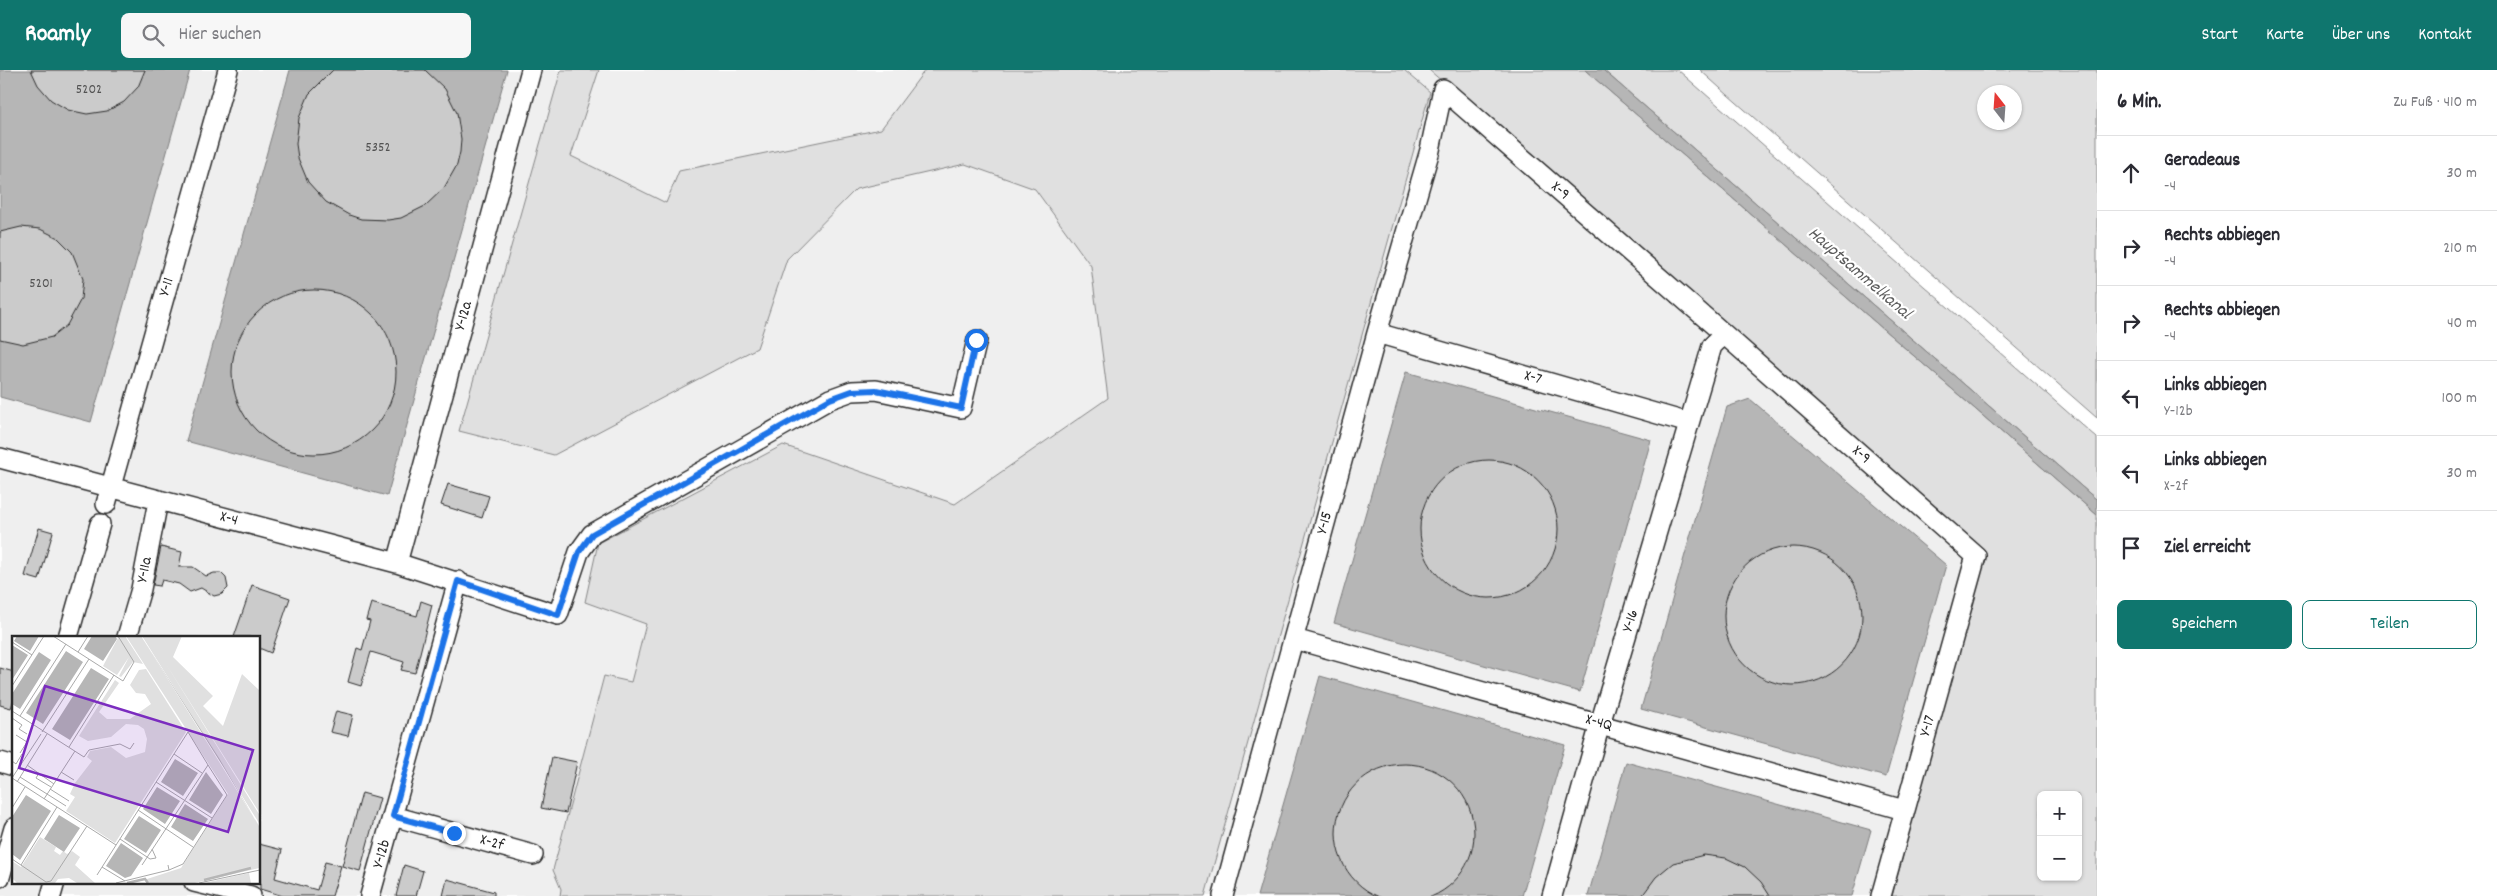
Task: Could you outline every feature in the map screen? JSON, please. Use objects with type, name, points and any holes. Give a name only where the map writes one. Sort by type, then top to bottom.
[{"type":"street","name":"Y-11","points":[[108,496],[228,70]]},
{"type":"street","name":"Y-12a","points":[[397,563],[531,70]]},
{"type":"street","name":"X-9","points":[[1430,150],[1443,89],[1718,340],[1976,556]]},
{"type":"street","name":"Y-15","points":[[1223,896],[1377,333],[1430,150]]},
{"type":"street","name":"X-7","points":[[1377,333],[1689,423]]},
{"type":"street","name":"X-4","points":[[0,458],[108,496],[158,501],[397,563],[458,581],[558,615],[579,552],[592,534],[830,399],[852,391],[876,390],[961,408],[976,340]]},
{"type":"street","name":"Y-16","points":[[1552,896],[1600,724],[1689,423],[1718,340]]},
{"type":"street","name":"Y-11a","points":[[127,636],[142,589],[158,501]]},
{"type":"street","points":[[68,636],[100,524]]},
{"type":"street","name":"Y-17","points":[[1881,896],[1976,556]]},
{"type":"street","name":"Y-12b","points":[[370,896],[458,581]]},
{"type":"street","name":"X-4Q","points":[[1294,639],[1904,810]]},
{"type":"street","name":"X-2f","points":[[393,816],[533,855]]},
{"type":"street","points":[[0,876],[12,835]]},
{"type":"street","points":[[203,884],[251,896]]},
{"type":"shaded area","points":[[0,70],[1429,70],[1986,551],[1892,896],[0,896]]},
{"type":"shaded area","points":[[0,70],[190,70],[91,422],[0,397]]},
{"type":"shaded area","points":[[290,70],[507,70],[387,496],[186,441]]},
{"type":"shaded area","points":[[561,70],[599,70],[571,156],[666,203],[679,171],[881,129],[925,70],[1404,70],[1430,92],[1205,896],[560,896],[561,889],[553,870],[604,676],[631,682],[646,624],[585,602],[598,543],[783,445],[955,504],[1108,398],[1091,266],[1035,189],[965,164],[856,189],[787,259],[757,348],[554,455],[459,431]]},
{"type":"shaded area","points":[[1429,70],[1585,70],[2097,515],[2097,896],[1892,896],[1986,551]]},
{"type":"shaded area","points":[[1585,70],[1603,70],[2097,500],[2097,515]]},
{"type":"shaded area","points":[[1603,70],[1678,70],[2097,438],[2097,500]]},
{"type":"shaded area","points":[[1700,70],[2097,70],[2097,418]]},
{"type":"shaded area","points":[[1406,372],[1651,440],[1580,692],[1334,623]]},
{"type":"shaded area","points":[[1750,399],[1946,565],[1886,777],[1641,709],[1727,407]]},
{"type":"shaded area","points":[[1320,676],[1565,745],[1522,896],[1257,896]]},
{"type":"shaded area","points":[[1626,762],[1871,830],[1852,896],[1588,896]]},
{"type":"building","points":[[31,70],[145,70],[138,87],[124,102],[107,111],[87,114],[68,110],[51,100],[38,85]]},
{"type":"building","points":[[333,70],[425,70],[445,89],[457,113],[461,139],[460,152],[457,165],[444,188],[425,206],[401,218],[388,220],[361,219],[349,215],[326,202],[308,182],[298,158],[296,144],[299,118],[309,94]]},
{"type":"building","points":[[21,227],[40,229],[58,238],[72,252],[83,279],[81,299],[67,325],[52,337],[23,344],[0,339],[0,232]]},
{"type":"building","points":[[322,290],[338,293],[353,299],[378,320],[387,333],[393,348],[396,372],[395,388],[387,411],[366,436],[353,445],[338,451],[306,454],[290,451],[275,445],[250,424],[241,411],[235,396],[232,364],[235,348],[241,333],[262,308],[275,299],[290,293]]},
{"type":"building","points":[[1489,460],[1515,465],[1527,471],[1538,480],[1547,491],[1553,503],[1558,529],[1553,555],[1547,567],[1538,578],[1527,587],[1515,593],[1489,598],[1463,593],[1451,587],[1440,578],[1431,567],[1425,555],[1420,529],[1425,503],[1431,491],[1440,480],[1451,471],[1463,465]]},
{"type":"building","points":[[448,484],[489,496],[482,518],[441,505]]},
{"type":"building","points":[[39,528],[53,532],[39,580],[25,576]]},
{"type":"building","points":[[161,547],[182,552],[179,567],[193,567],[206,576],[221,573],[226,578],[228,588],[222,594],[214,596],[201,588],[190,592],[179,584],[162,580],[160,586],[153,585]]},
{"type":"building","points":[[1793,547],[1819,552],[1831,558],[1842,567],[1851,578],[1857,590],[1862,616],[1857,642],[1851,654],[1842,665],[1831,674],[1819,680],[1793,685],[1767,680],[1755,674],[1744,665],[1735,654],[1729,642],[1724,616],[1729,590],[1735,578],[1744,567],[1755,558],[1767,552]]},
{"type":"building","points":[[252,585],[290,598],[271,653],[260,648],[260,636],[234,636]]},
{"type":"building","points":[[421,601],[432,605],[415,673],[401,670],[404,662],[371,652],[361,686],[348,682],[357,648],[362,650],[370,621],[366,620],[371,603],[417,616]]},
{"type":"building","points":[[0,668],[12,671],[12,705],[11,708],[0,705]]},
{"type":"building","points":[[336,711],[353,715],[348,736],[330,732]]},
{"type":"building","points":[[552,757],[577,762],[566,813],[541,808]]},
{"type":"building","points":[[1405,764],[1431,770],[1443,776],[1462,795],[1472,820],[1474,833],[1472,846],[1462,871],[1443,890],[1428,897],[1382,897],[1367,890],[1348,871],[1342,859],[1336,833],[1342,807],[1348,795],[1357,785],[1367,776],[1379,770]]},
{"type":"building","points":[[362,793],[380,798],[360,871],[342,866]]},
{"type":"building","points":[[260,844],[282,850],[275,878],[317,890],[325,862],[341,866],[332,896],[283,896],[260,889]]},
{"type":"building","points":[[1704,855],[1726,858],[1745,867],[1761,882],[1770,896],[1642,896],[1656,877],[1673,863]]},
{"type":"building","points":[[404,865],[423,871],[416,896],[396,896]]},
{"type":"building","points":[[447,879],[494,892],[494,896],[443,896]]},
{"type":"route","points":[[454,833],[393,816],[458,581],[558,615],[579,552],[592,534],[830,399],[852,391],[876,390],[892,392],[961,408],[976,340]]},
{"type":"water label","name":"Hauptsammelkanal","points":[[1859,274]]}]
